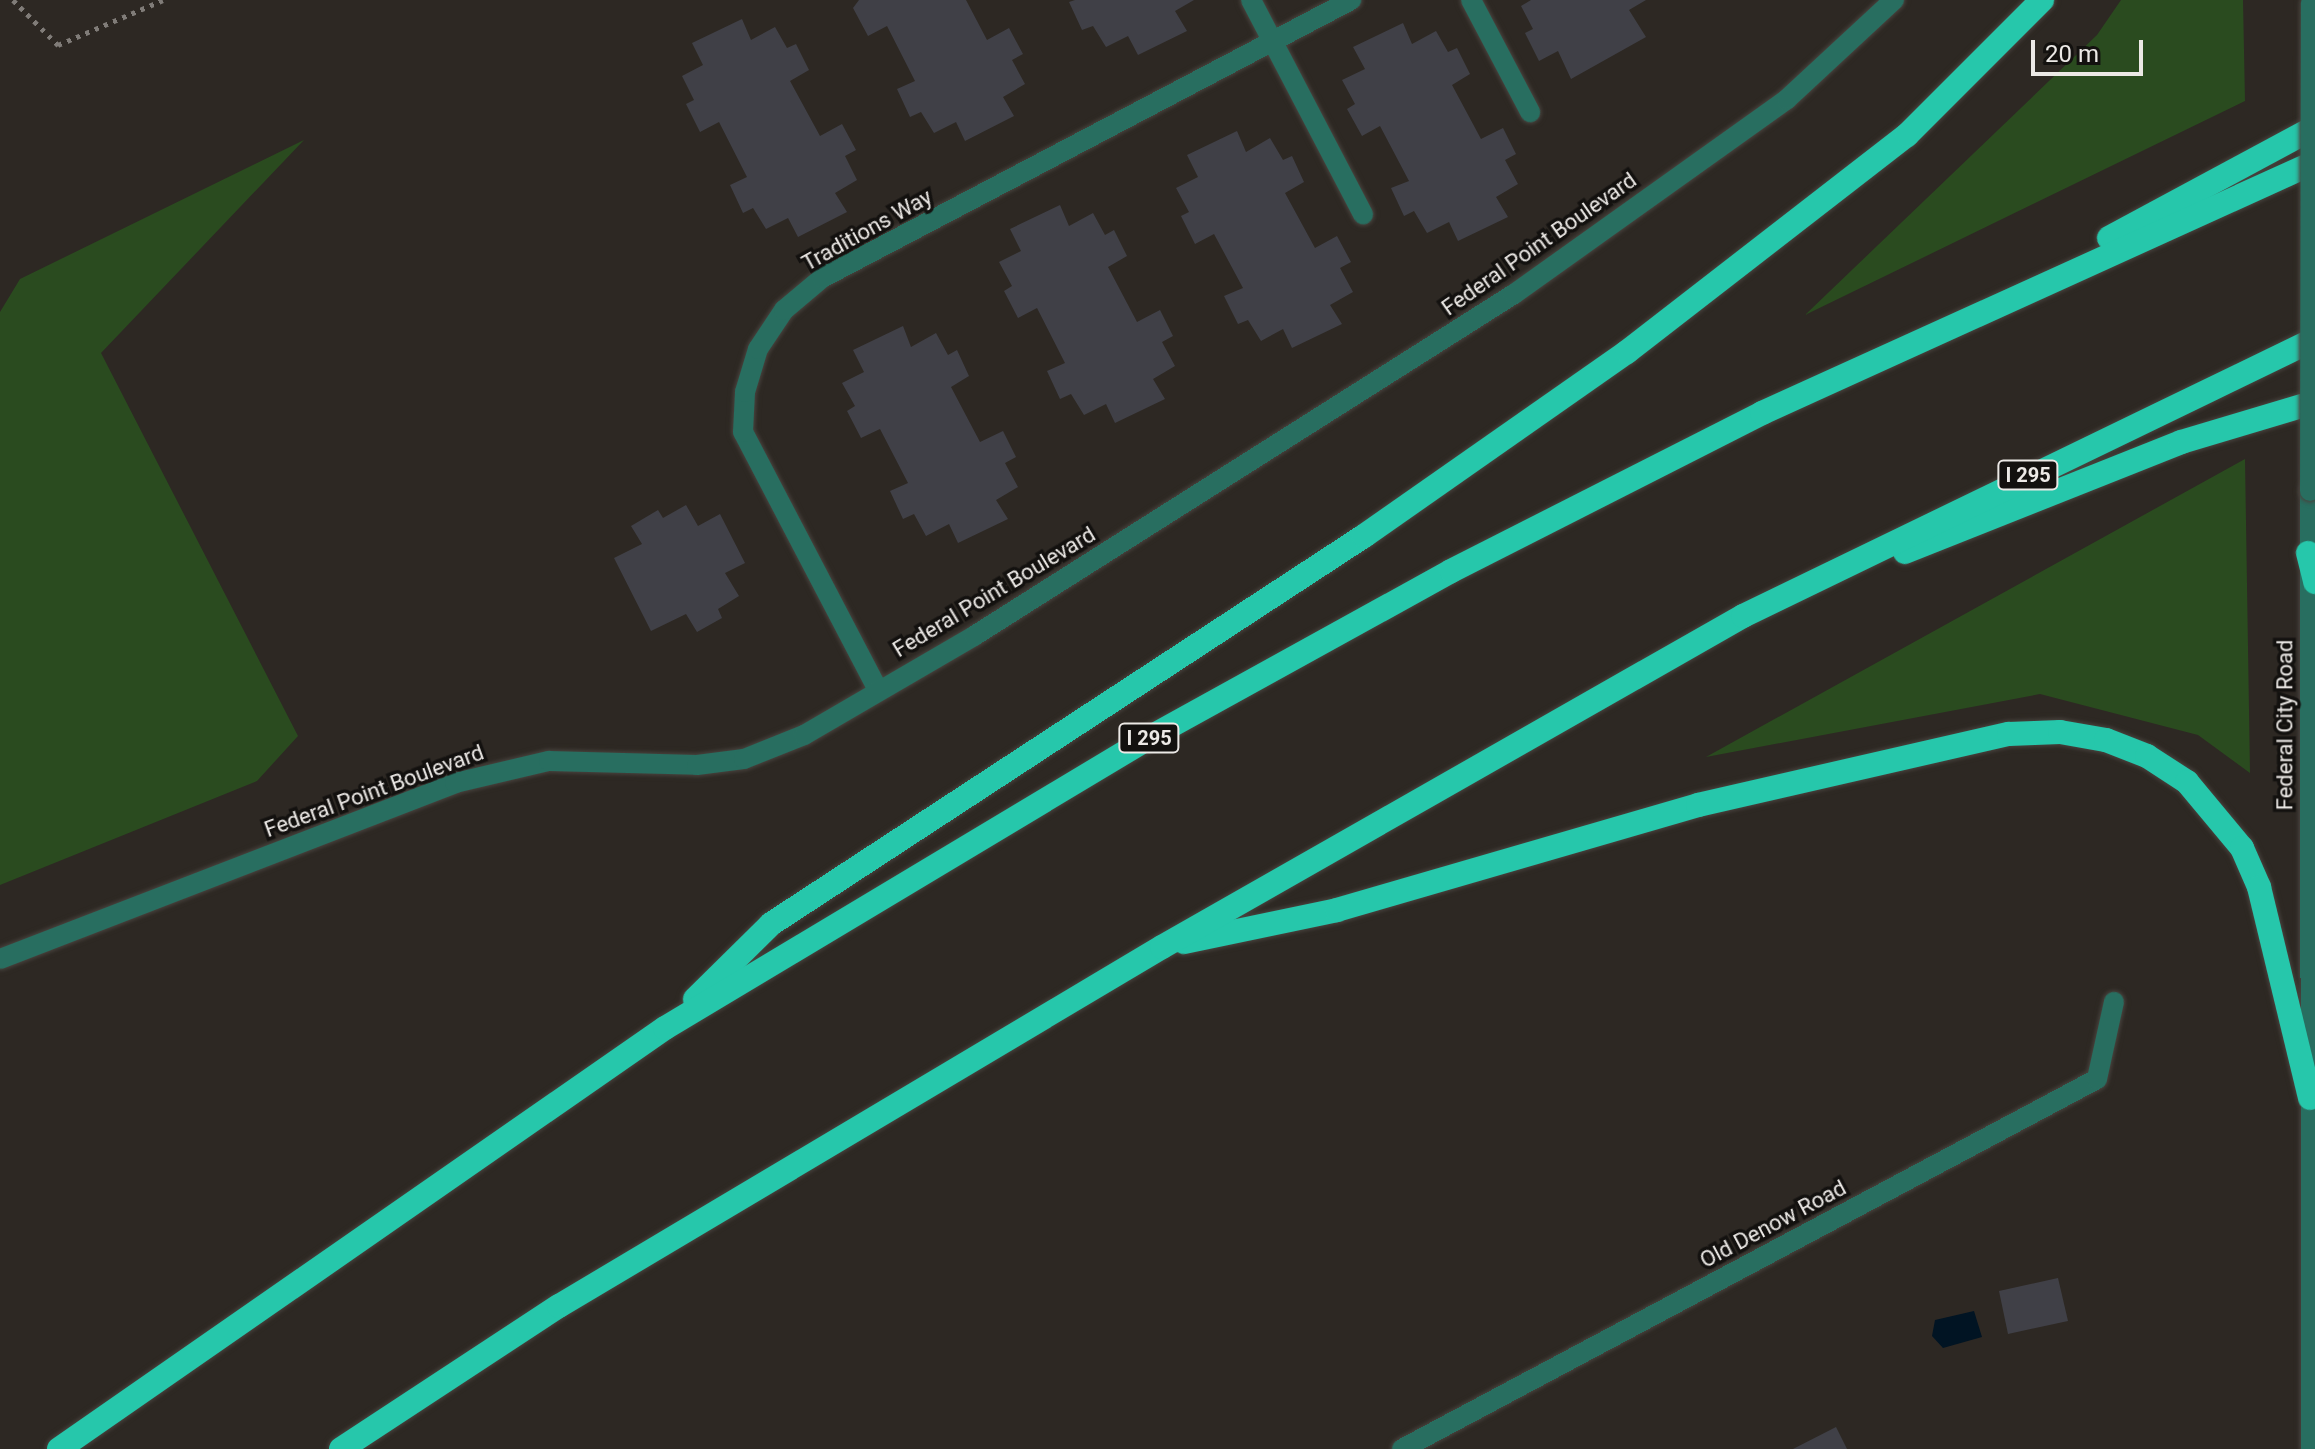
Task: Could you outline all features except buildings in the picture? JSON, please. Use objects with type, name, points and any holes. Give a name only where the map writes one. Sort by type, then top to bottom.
[{"type":"highway","points":[[665,1028],[771,924],[1364,536],[1627,352],[1907,135],[2042,0]]},
{"type":"highway","points":[[1934,332],[2315,127]]},
{"type":"highway","name":"I 295","points":[[59,1449],[665,1028],[1147,739],[1424,586],[1934,332],[2315,162]]},
{"type":"highway","name":"I 295","points":[[341,1449],[559,1306],[1162,947],[1743,616],[2315,339]]},
{"type":"highway","points":[[1743,616],[2181,442],[2315,402]]},
{"type":"highway","points":[[2308,553],[2315,582]]},
{"type":"highway","points":[[1162,947],[1337,910],[1698,805],[2009,734],[2060,732],[2106,740],[2147,756],[2187,782],[2234,836],[2259,887],[2310,1098]]},
{"type":"street","points":[[1251,0],[1363,214]]},
{"type":"street","name":"Traditions Way","points":[[878,690],[743,432],[745,392],[758,349],[784,310],[822,278],[1351,0]]},
{"type":"street","points":[[1471,0],[1530,112]]},
{"type":"street","name":"Federal Point Boulevard","points":[[0,959],[455,783],[549,761],[697,765],[744,759],[804,735],[987,628],[1514,294],[1787,99],[1894,0]]},
{"type":"street","name":"Federal City Road","points":[[2311,1],[2308,553],[2313,1193],[2311,1449]]},
{"type":"street","name":"Old Denow Road","points":[[1402,1449],[2097,1079],[2114,1002]]},
{"type":"path","points":[[13,0],[58,45],[163,0]]},
{"type":"green space","points":[[2121,0],[2243,0],[2245,101],[1805,315],[2097,35]]},
{"type":"green space","points":[[304,140],[101,353],[298,736],[257,781],[0,885],[0,312],[20,279]]},
{"type":"green space","points":[[2245,459],[2250,773],[2198,735],[2040,694],[1706,757]]},
{"type":"water","points":[[1974,1311],[1982,1337],[1943,1348],[1932,1336],[1935,1320]]}]
